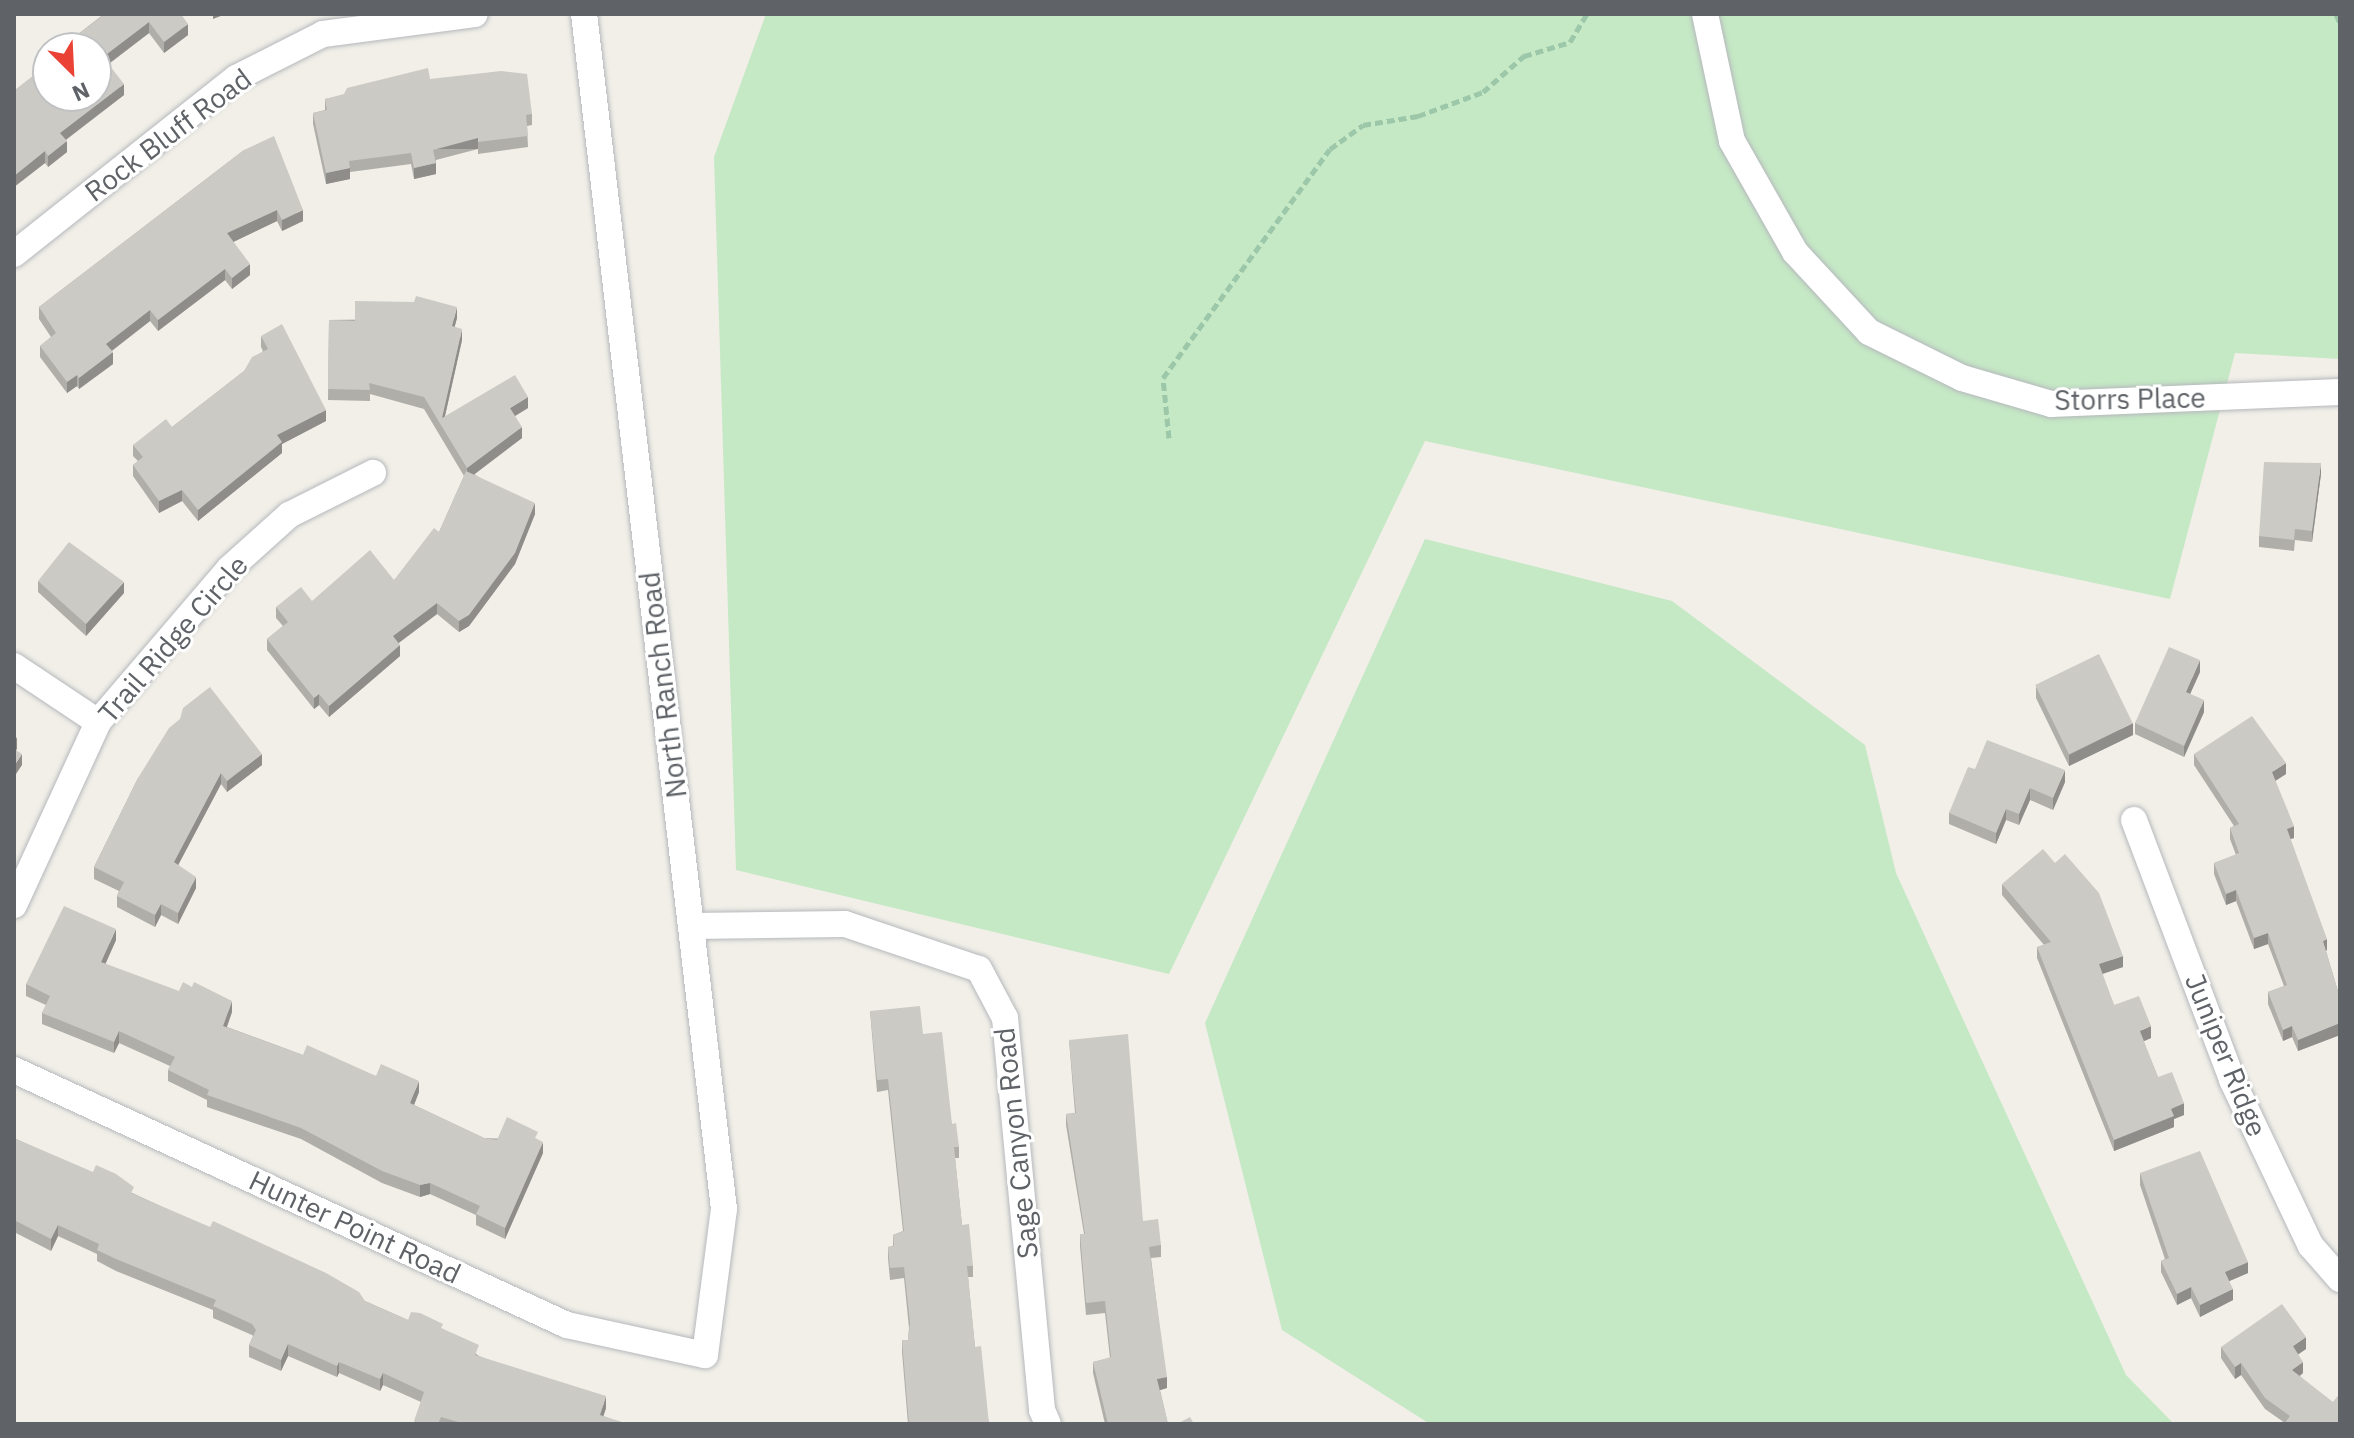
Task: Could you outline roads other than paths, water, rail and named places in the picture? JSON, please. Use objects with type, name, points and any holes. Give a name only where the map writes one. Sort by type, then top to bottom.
[{"type":"street","name":"Rock Bluff Road","points":[[14,254],[236,78],[323,34],[475,14]]},
{"type":"street","name":"North Ranch Road","points":[[584,14],[724,1209],[705,1355]]},
{"type":"street","name":"Storrs Place","points":[[1705,14],[1732,141],[1795,252],[1869,332],[1962,378],[2051,404],[2340,392]]},
{"type":"street","name":"Trail Ridge Circle","points":[[14,905],[98,722],[229,569],[289,515],[373,473]]},
{"type":"street","points":[[14,666],[98,722]]},
{"type":"street","name":"Juniper Ridge","points":[[2134,820],[2232,1080],[2311,1246],[2340,1279]]},
{"type":"street","name":"Sage Canyon Road","points":[[691,926],[845,924],[979,969],[1005,1018],[1042,1410],[1048,1424]]},
{"type":"street","name":"Hunter Point Road","points":[[14,1070],[567,1325],[705,1355]]}]
